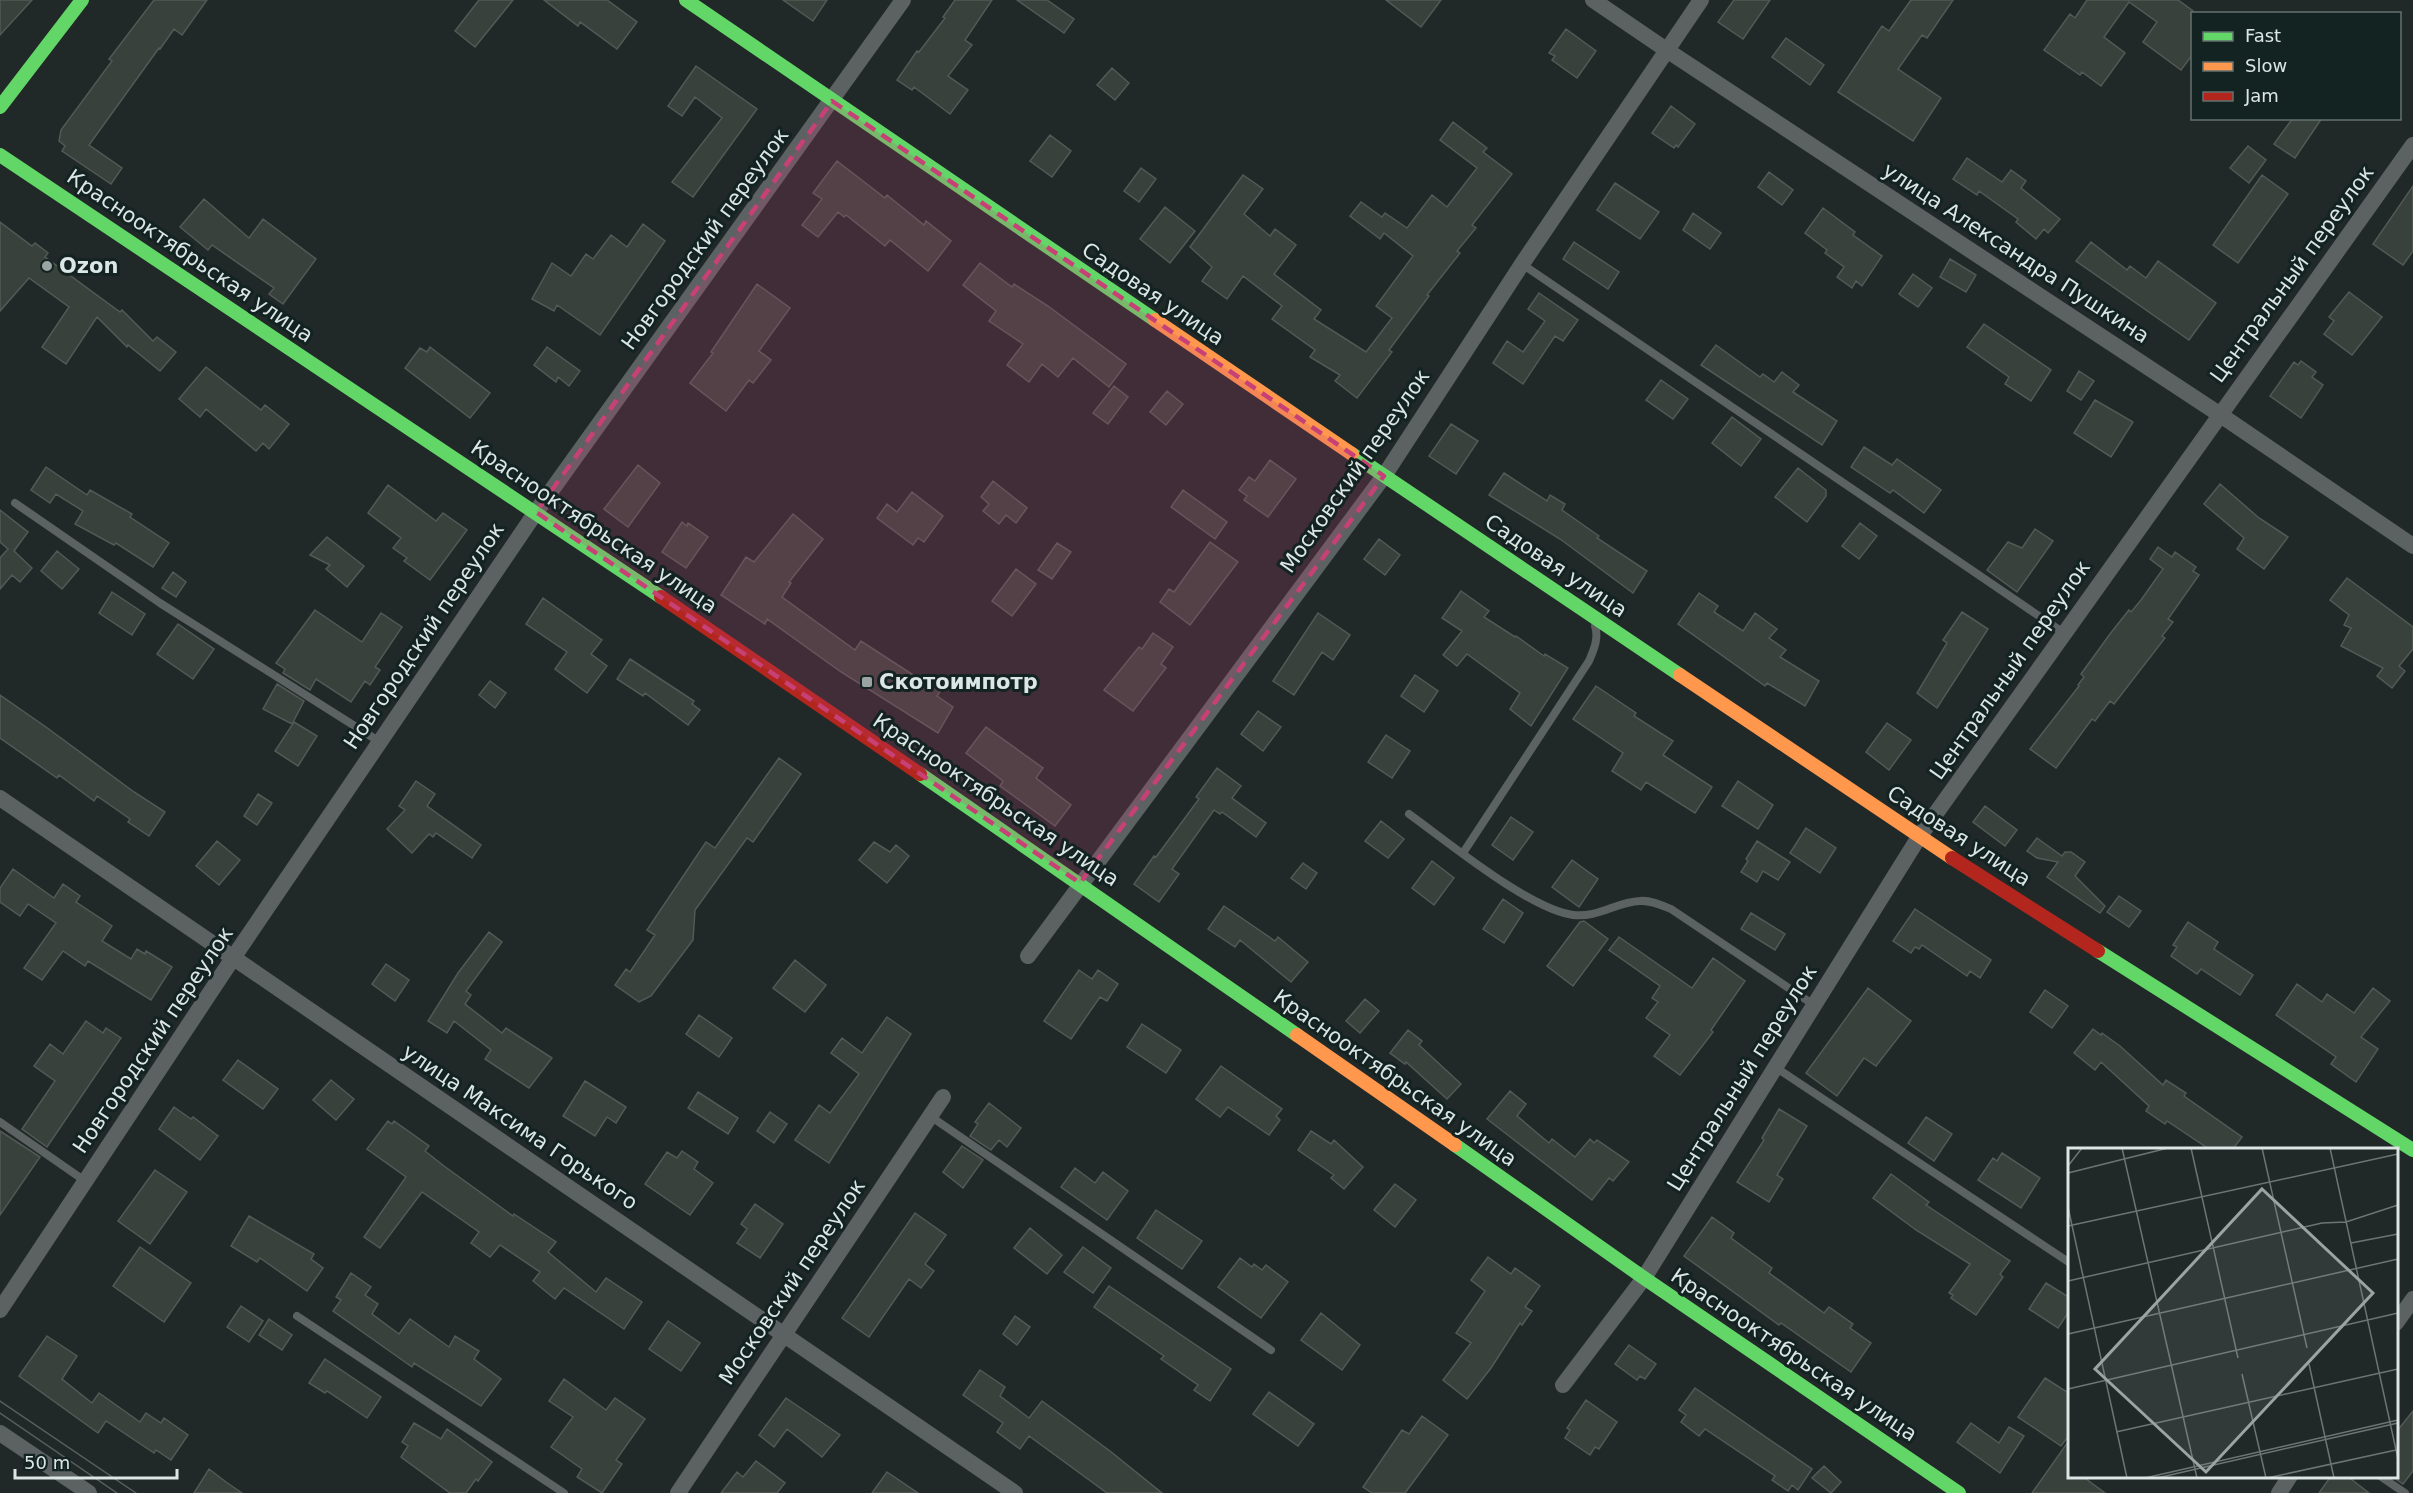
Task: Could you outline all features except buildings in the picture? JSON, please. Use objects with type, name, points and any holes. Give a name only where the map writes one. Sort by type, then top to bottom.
[{"type":"main road","points":[[0,107],[82,0]]},
{"type":"main road","name":"Садовая улица","points":[[686,0],[1919,837],[2413,1150]]},
{"type":"main road","name":"Краснооктябрьская улица","points":[[0,155],[536,512],[1080,883],[1644,1278],[1959,1493]]},
{"type":"street","name":"Новгородский переулок","points":[[0,1310],[234,958],[536,512],[903,0]]},
{"type":"street","name":"улица Александра Пушкина","points":[[1593,0],[2219,414],[2413,546]]},
{"type":"street","name":"Московский переулок","points":[[1028,956],[1384,476],[1522,264],[1701,0]]},
{"type":"street","name":"Центральный переулок","points":[[1563,1385],[1644,1278],[1919,837],[2413,145]]},
{"type":"street","name":"улица Максима Горького","points":[[0,798],[1014,1493]]},
{"type":"street","name":"Московский переулок","points":[[678,1493],[943,1097]]},
{"type":"street","points":[[2398,1322],[2413,1299]]},
{"type":"street","points":[[0,1433],[89,1493]]},
{"type":"street","points":[[2279,1493],[2289,1478]]},
{"type":"lane","points":[[1522,264],[2064,633]]},
{"type":"lane","points":[[15,503],[141,590],[380,742]]},
{"type":"lane","points":[[1463,853],[1589,661],[1595,647],[1597,633],[1593,616]]},
{"type":"lane","points":[[1409,814],[1504,882],[1552,910],[1589,915],[1630,902],[1654,902],[1671,909],[1814,1005]]},
{"type":"lane","points":[[1775,1067],[2068,1262]]},
{"type":"lane","points":[[930,1116],[1271,1350]]},
{"type":"lane","points":[[0,1122],[85,1182]]},
{"type":"lane","points":[[297,1316],[564,1493]]},
{"type":"lane","points":[[2383,1478],[2405,1493]]},
{"type":"highlighted area","points":[[832,101],[1384,476],[1080,883],[536,512]]},
{"type":"tram line","points":[[0,1401],[136,1493]]},
{"type":"tram line","points":[[0,1413],[117,1493]]},
{"type":"traffic: fast","points":[[0,107],[82,0]]},
{"type":"traffic: fast","points":[[686,0],[1155,320]]},
{"type":"traffic: fast","points":[[0,155],[661,597]]},
{"type":"traffic: fast","points":[[1352,454],[1680,675]]},
{"type":"traffic: fast","points":[[920,774],[1297,1035]]},
{"type":"traffic: fast","points":[[2098,951],[2413,1150]]},
{"type":"traffic: fast","points":[[1455,1145],[1644,1278],[1959,1493]]},
{"type":"traffic: slow","points":[[1155,320],[1352,454]]},
{"type":"traffic: slow","points":[[1680,675],[1952,858]]},
{"type":"traffic: slow","points":[[1297,1035],[1455,1145]]},
{"type":"traffic: jam","points":[[661,597],[920,774]]},
{"type":"traffic: jam","points":[[1952,858],[2098,951]]},
{"type":"place","name":"Ozon","points":[[47,266]]},
{"type":"place","name":"Скотоимпотр","points":[[867,682]]}]
